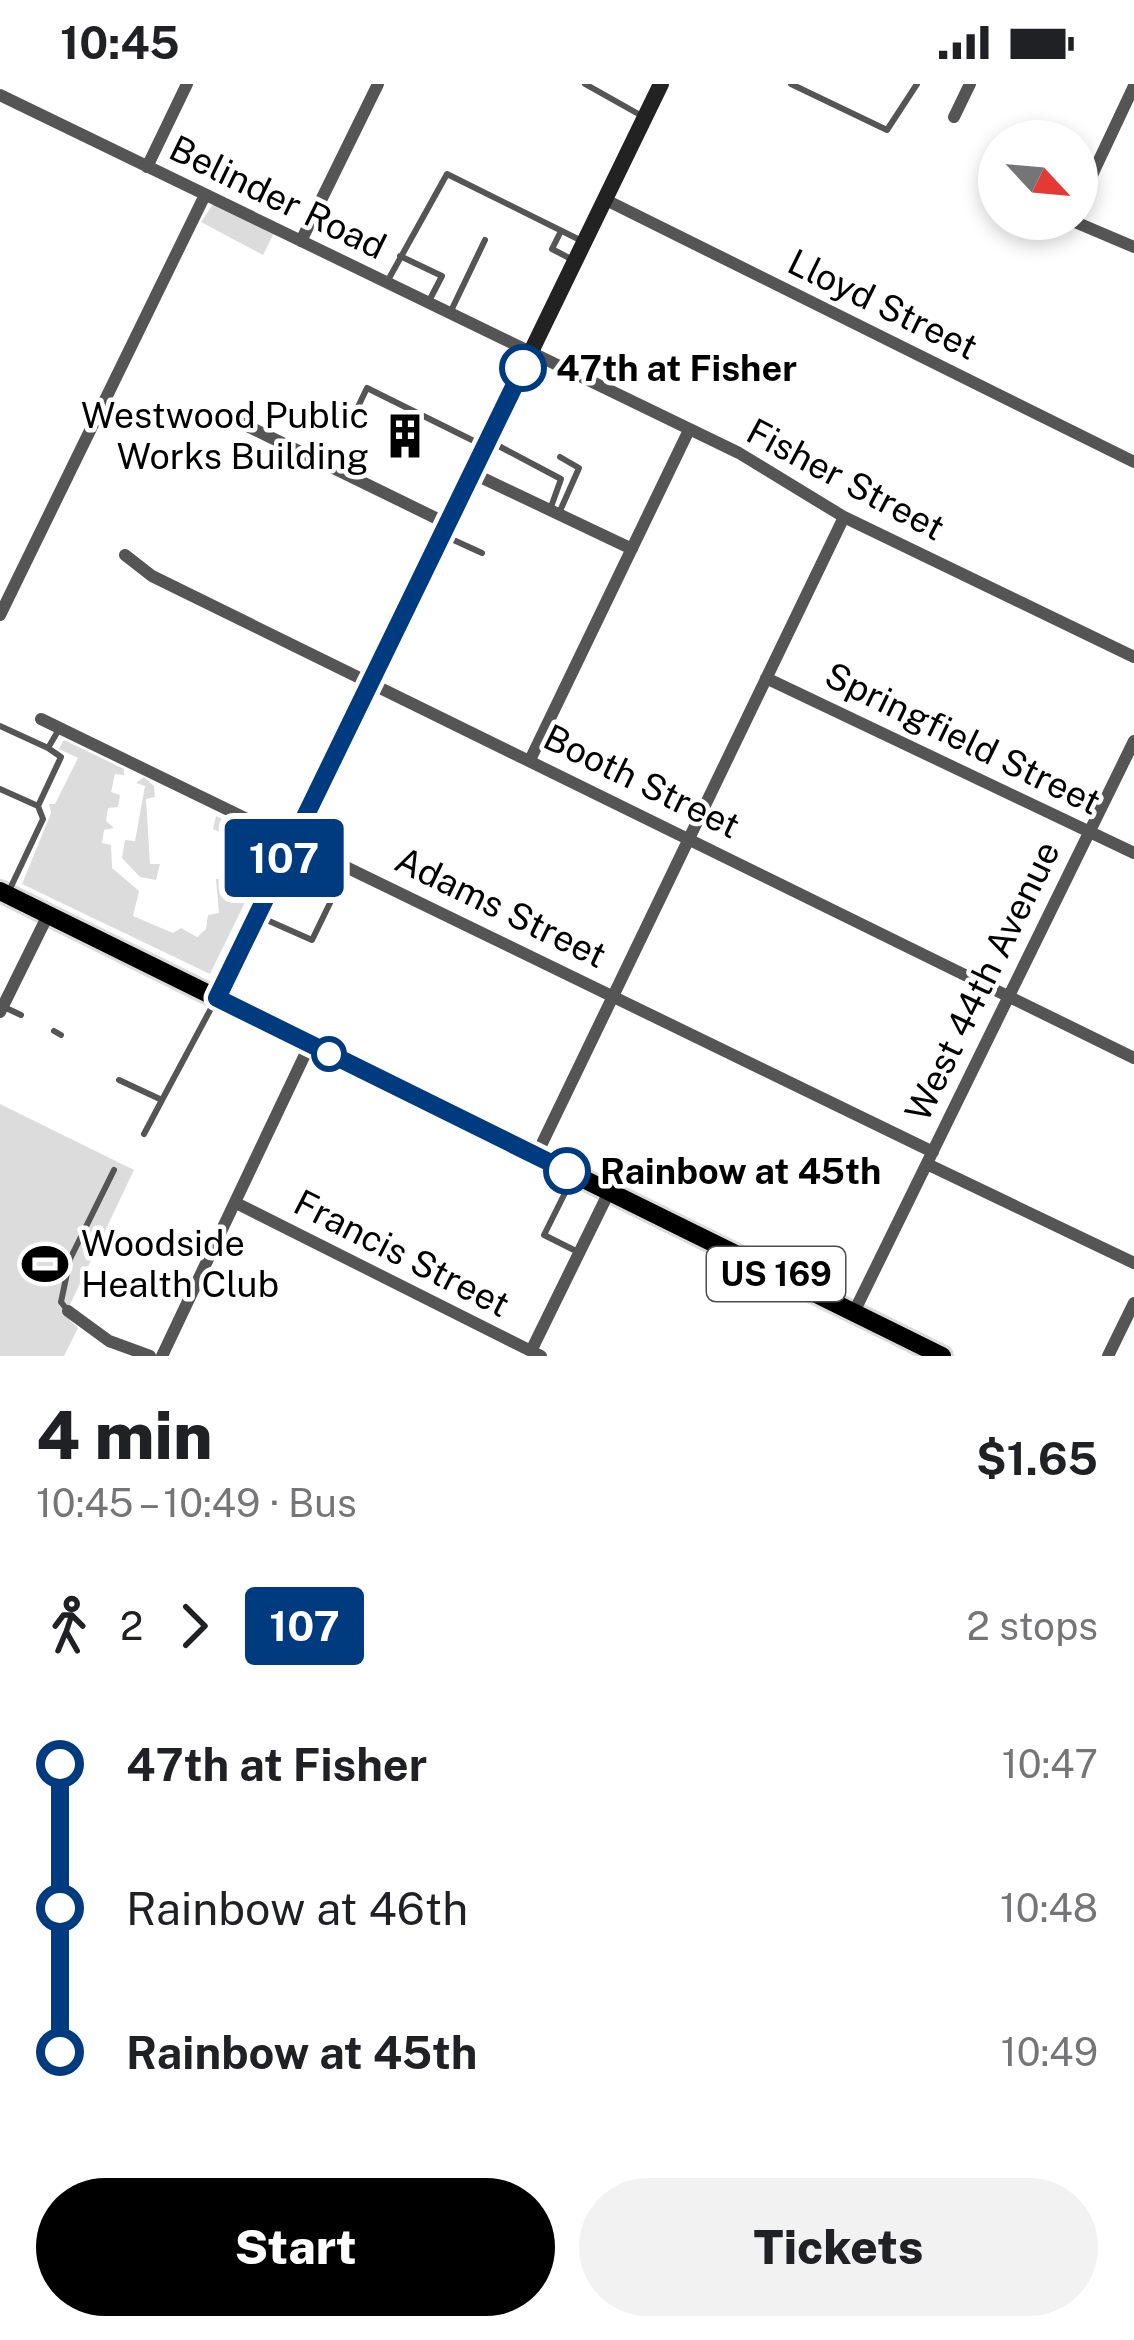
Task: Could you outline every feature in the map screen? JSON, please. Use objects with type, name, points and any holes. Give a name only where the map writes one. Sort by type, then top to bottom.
[{"type":"main road","name":"US 169","points":[[4,893],[942,1356]]},
{"type":"street","points":[[7,98],[10,84]]},
{"type":"street","points":[[147,167],[188,84]]},
{"type":"street","points":[[301,241],[378,84]]},
{"type":"street","points":[[217,998],[661,84]]},
{"type":"street","points":[[954,117],[970,84]]},
{"type":"street","points":[[1098,162],[1134,86]]},
{"type":"street","name":"Belinder Road","points":[[7,98],[530,352]]},
{"type":"street","points":[[0,615],[205,195]]},
{"type":"street","name":"Lloyd Street","points":[[606,200],[1134,462]]},
{"type":"street","points":[[1098,231],[1134,247]]},
{"type":"street","name":"Fisher Street","points":[[530,352],[689,430],[844,517],[1134,658]]},
{"type":"street","points":[[231,418],[445,529]]},
{"type":"street","points":[[530,760],[689,430]]},
{"type":"street","points":[[472,473],[632,550]]},
{"type":"street","points":[[536,1156],[844,517]]},
{"type":"street","name":"Booth Street","points":[[125,555],[152,576],[1134,1058]]},
{"type":"street","name":"Springfield Street","points":[[766,677],[1134,853]]},
{"type":"street","name":"Adams Street","points":[[41,719],[616,997],[1134,1263]]},
{"type":"street","name":"West 44th Avenue","points":[[854,1312],[1134,741]]},
{"type":"street","points":[[2,1009],[49,915]]},
{"type":"street","points":[[162,1356],[310,1044]]},
{"type":"street","points":[[536,1354],[609,1192]]},
{"type":"street","name":"Francis Street","points":[[236,1203],[536,1354]]},
{"type":"street","points":[[1108,1356],[1134,1303]]},
{"type":"street","points":[[68,1311],[124,1349],[151,1356]]},
{"type":"lane","points":[[585,84],[645,118]]},
{"type":"lane","points":[[791,84],[887,130],[916,84]]},
{"type":"lane","points":[[387,282],[447,174],[585,242]]},
{"type":"lane","points":[[561,231],[552,249],[576,261]]},
{"type":"lane","points":[[450,313],[485,240]]},
{"type":"lane","points":[[400,256],[442,275],[428,302]]},
{"type":"lane","points":[[355,413],[368,388],[561,479],[554,512]]},
{"type":"lane","points":[[554,512],[579,468],[560,458]]},
{"type":"lane","points":[[445,529],[482,553]]},
{"type":"lane","points":[[0,726],[61,757],[38,806]]},
{"type":"lane","points":[[48,748],[60,728]]},
{"type":"lane","points":[[0,789],[38,806],[43,819],[4,893]]},
{"type":"lane","points":[[257,915],[312,940],[348,865]]},
{"type":"lane","points":[[144,1135],[217,998]]},
{"type":"lane","points":[[2,1009],[21,1016]]},
{"type":"lane","points":[[119,1080],[162,1100]]},
{"type":"lane","points":[[68,1311],[61,1302],[63,1279],[114,1170]]},
{"type":"lane","points":[[575,1174],[544,1234],[580,1252]]},
{"type":"shaded area","points":[[213,204],[274,233],[263,255],[201,222]]},
{"type":"shaded area","points":[[64,740],[124,769],[124,775],[115,774],[111,792],[120,795],[118,807],[108,808],[106,821],[114,828],[104,830],[102,843],[111,845],[112,868],[139,891],[133,916],[173,933],[181,928],[197,937],[206,929],[208,915],[219,913],[216,879],[255,876],[254,857],[246,857],[240,843],[213,829],[216,816],[274,843],[210,974],[22,884],[51,813],[49,804],[55,804],[78,758],[59,749]]},
{"type":"shaded area","points":[[144,777],[154,786],[155,797],[146,799],[150,864],[160,864],[156,880],[140,877],[122,858],[125,840],[135,841],[145,786],[136,783]]},
{"type":"shaded area","name":"Woodside Health Club","points":[[0,1104],[134,1170],[65,1315],[78,1328],[64,1356],[0,1356]]},
{"type":"bus line","name":"107","points":[[523,368],[217,998],[567,1171]]},
{"type":"place","name":"47th at Fisher","points":[[523,368]]},
{"type":"place","name":"Westwood Public Works Building","points":[[405,436]]},
{"type":"place","name":"Rainbow at 45th","points":[[567,1171]]},
{"type":"place","name":"Woodside Health Club","points":[[45,1264]]}]
